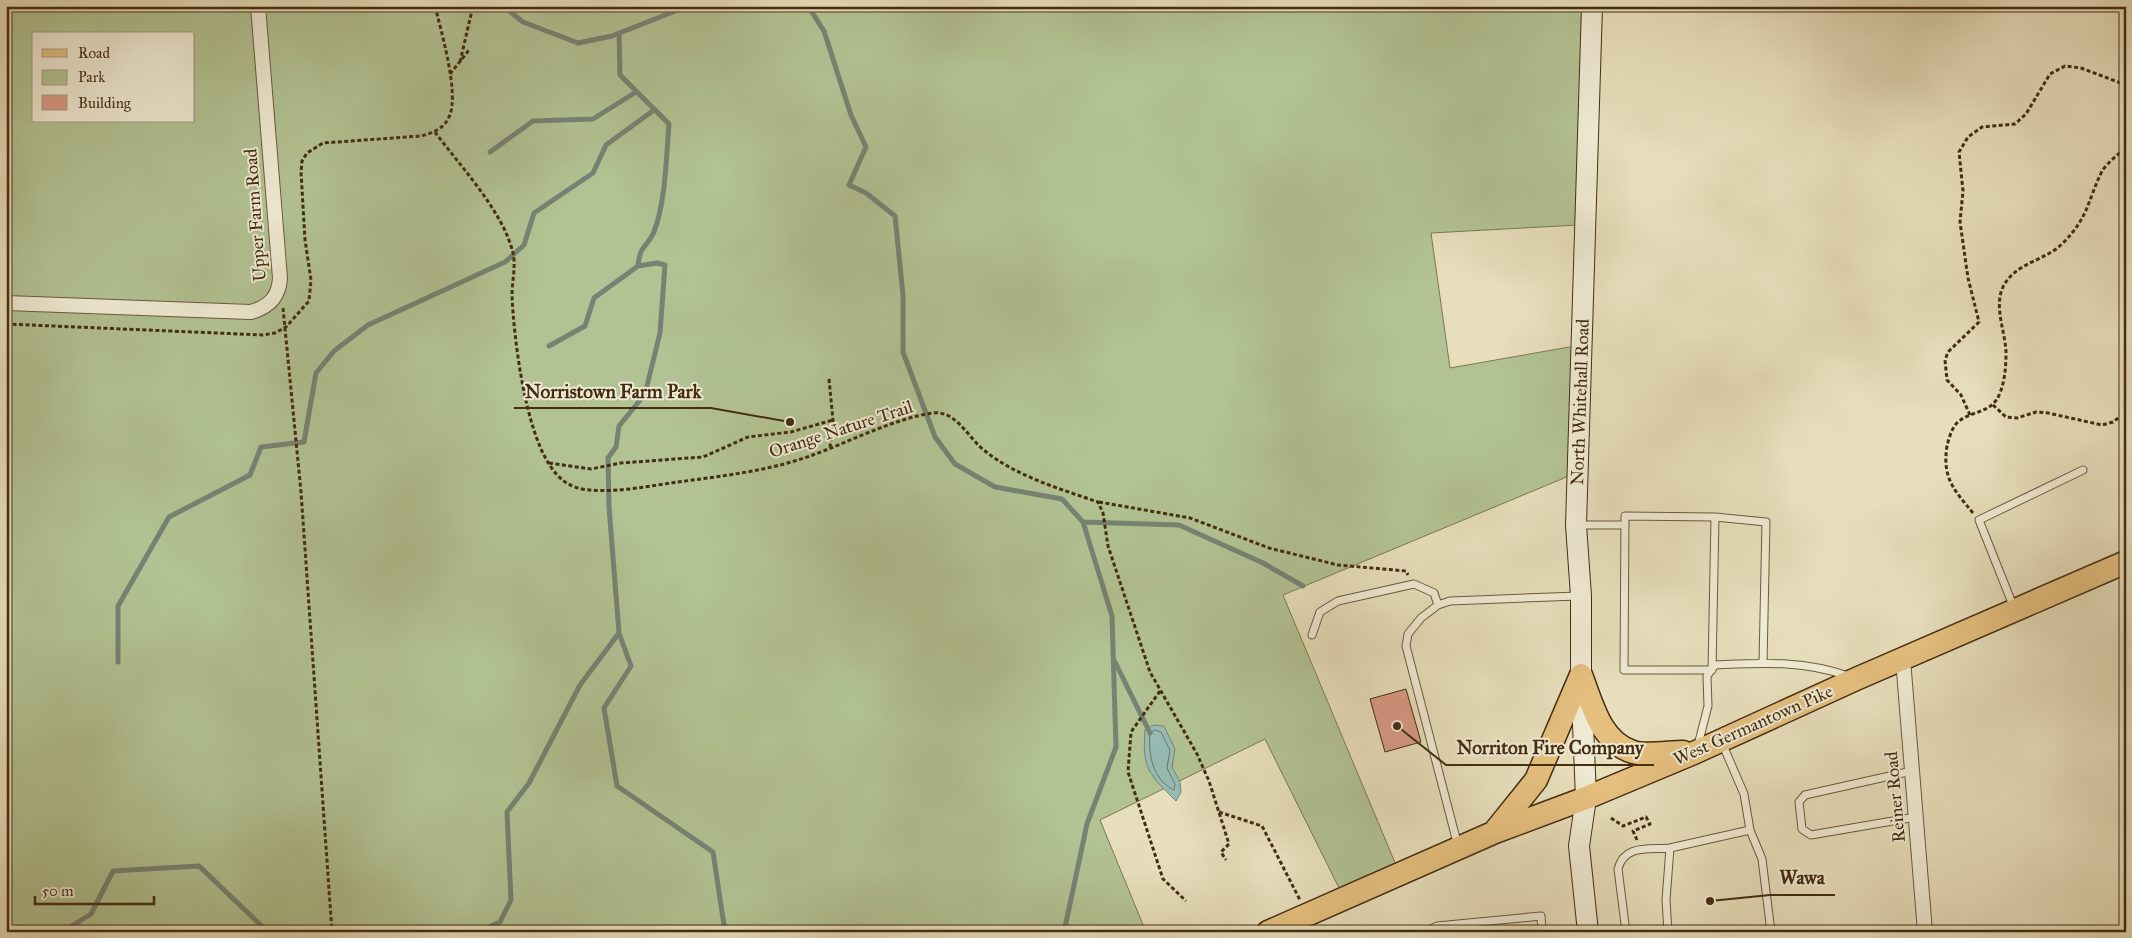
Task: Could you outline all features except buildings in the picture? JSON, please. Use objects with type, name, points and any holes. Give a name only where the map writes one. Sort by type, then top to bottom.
[{"type":"main road","name":"North Whitehall Road","points":[[1588,932],[1579,846],[1586,798],[1581,675],[1581,596],[1576,525],[1592,6]]},
{"type":"main road","name":"West Germantown Pike","points":[[1281,929],[1307,914],[1459,847],[1586,798],[1696,752],[1856,679],[2126,562]]},
{"type":"main road","points":[[1581,675],[1604,732],[1615,742],[1633,753],[1696,752]]},
{"type":"main road","points":[[1495,832],[1536,780],[1581,675]]},
{"type":"street","name":"Upper Farm Road","points":[[6,303],[251,312],[269,304],[279,288],[280,278],[258,6]]},
{"type":"street","name":"Reiner Road","points":[[1903,659],[1926,932]]},
{"type":"lane","points":[[2015,610],[1979,520],[2083,470]]},
{"type":"lane","points":[[1712,670],[1624,670],[1625,516],[1714,517],[1766,522],[1763,662]]},
{"type":"lane","points":[[1712,670],[1714,517]]},
{"type":"lane","points":[[1576,525],[1625,524]]},
{"type":"lane","points":[[1312,635],[1320,612],[1338,601],[1414,584],[1434,593],[1438,605]]},
{"type":"lane","points":[[1459,847],[1406,646],[1408,634],[1414,625],[1438,605],[1461,600],[1581,596]]},
{"type":"lane","points":[[1696,752],[1708,706],[1707,676],[1715,665],[1763,662],[1820,666],[1856,679]]},
{"type":"lane","points":[[1721,740],[1744,794],[1750,830],[1762,859],[1771,932]]},
{"type":"lane","points":[[1912,771],[1805,795],[1799,802],[1802,829],[1811,835],[1916,817]]},
{"type":"lane","points":[[1626,932],[1618,869],[1620,859],[1625,853],[1670,848],[1750,830]]},
{"type":"lane","points":[[1668,932],[1666,900],[1670,848]]},
{"type":"lane","points":[[1425,932],[1437,926],[1541,916],[1542,932]]},
{"type":"path","points":[[460,62],[473,6]]},
{"type":"path","points":[[450,74],[469,50]]},
{"type":"path","points":[[1970,415],[1961,395],[1947,380],[1945,369],[1948,352],[1979,322],[1960,222],[1964,192],[1959,152],[1968,137],[1982,127],[2015,124],[2026,114],[2050,74],[2065,66],[2081,68],[2126,85]]},
{"type":"path","name":"Orange Nature Trail","points":[[435,132],[483,196],[509,239],[513,256],[512,295],[516,342],[534,434],[548,463],[557,476],[570,485],[601,490],[649,486],[778,466],[892,425],[944,412],[952,417],[984,450],[1002,463],[1098,502]]},
{"type":"path","points":[[1979,520],[1952,487],[1946,474],[1946,456],[1949,437],[1957,423],[1993,405],[2005,377],[2006,352],[1999,302],[2004,285],[2015,272],[2060,246],[2077,228],[2089,207],[2103,170],[2126,147]]},
{"type":"path","points":[[286,326],[312,641],[332,932]]},
{"type":"path","points":[[829,379],[833,420],[830,448]]},
{"type":"path","points":[[1993,405],[2006,417],[2017,418],[2036,412],[2102,425],[2113,422],[2126,412]]},
{"type":"path","points":[[548,463],[591,469],[621,463],[703,456],[748,437],[791,432],[833,420]]},
{"type":"path","points":[[1226,860],[1221,852],[1228,844],[1209,781],[1198,754],[1150,672],[1130,606],[1114,565],[1098,502],[1190,518],[1269,548],[1338,565],[1406,571],[1414,584]]},
{"type":"path","points":[[1160,691],[1131,732],[1128,772],[1163,879],[1186,900]]},
{"type":"path","points":[[1218,812],[1262,826],[1307,914]]},
{"type":"path","points":[[1611,818],[1623,826],[1646,817],[1650,824],[1633,831],[1643,850]]},
{"type":"green space","points":[[6,6],[1599,6],[1578,225],[1431,233],[1450,368],[1581,345],[1569,476],[1283,595],[1401,877],[1343,896],[1265,739],[1100,820],[1146,932],[6,932]]},
{"type":"water","points":[[1154,725],[1164,726],[1175,749],[1172,767],[1180,782],[1181,792],[1176,801],[1159,784],[1146,762],[1145,730]]},
{"type":"waterway","points":[[503,6],[523,22],[578,43],[612,36],[688,6]]},
{"type":"waterway","points":[[808,6],[824,31],[851,115],[866,147],[849,185],[866,193],[895,216],[903,295],[903,352],[935,437],[955,464],[995,487],[1062,499],[1083,522],[1112,616],[1116,747],[1087,824],[1064,932]]},
{"type":"waterway","points":[[478,932],[500,922],[511,900],[507,812],[529,783],[580,685],[619,633],[609,507],[608,458],[616,447],[619,426],[645,394],[660,333],[665,265],[657,263],[638,266],[640,254],[654,232],[658,220],[665,179],[669,124],[620,75],[619,33]]},
{"type":"waterway","points":[[490,152],[533,121],[593,119],[636,92]]},
{"type":"waterway","points":[[118,662],[118,606],[169,517],[250,475],[261,447],[304,442],[316,373],[334,351],[368,325],[505,262],[524,245],[534,213],[593,173],[606,145],[654,110]]},
{"type":"waterway","points":[[549,346],[585,326],[594,298],[638,266]]},
{"type":"waterway","points":[[1083,522],[1179,525],[1263,563],[1303,586]]},
{"type":"waterway","points":[[619,633],[631,666],[604,708],[617,786],[713,852],[725,932]]},
{"type":"waterway","points":[[1114,660],[1150,733]]},
{"type":"waterway","points":[[62,932],[91,914],[113,871],[199,866],[268,932]]},
{"type":"place","name":"Norristown Farm Park","points":[[790,422]]},
{"type":"place","name":"Norriton Fire Company","points":[[1397,726]]},
{"type":"place","name":"Wawa","points":[[1710,901]]}]
